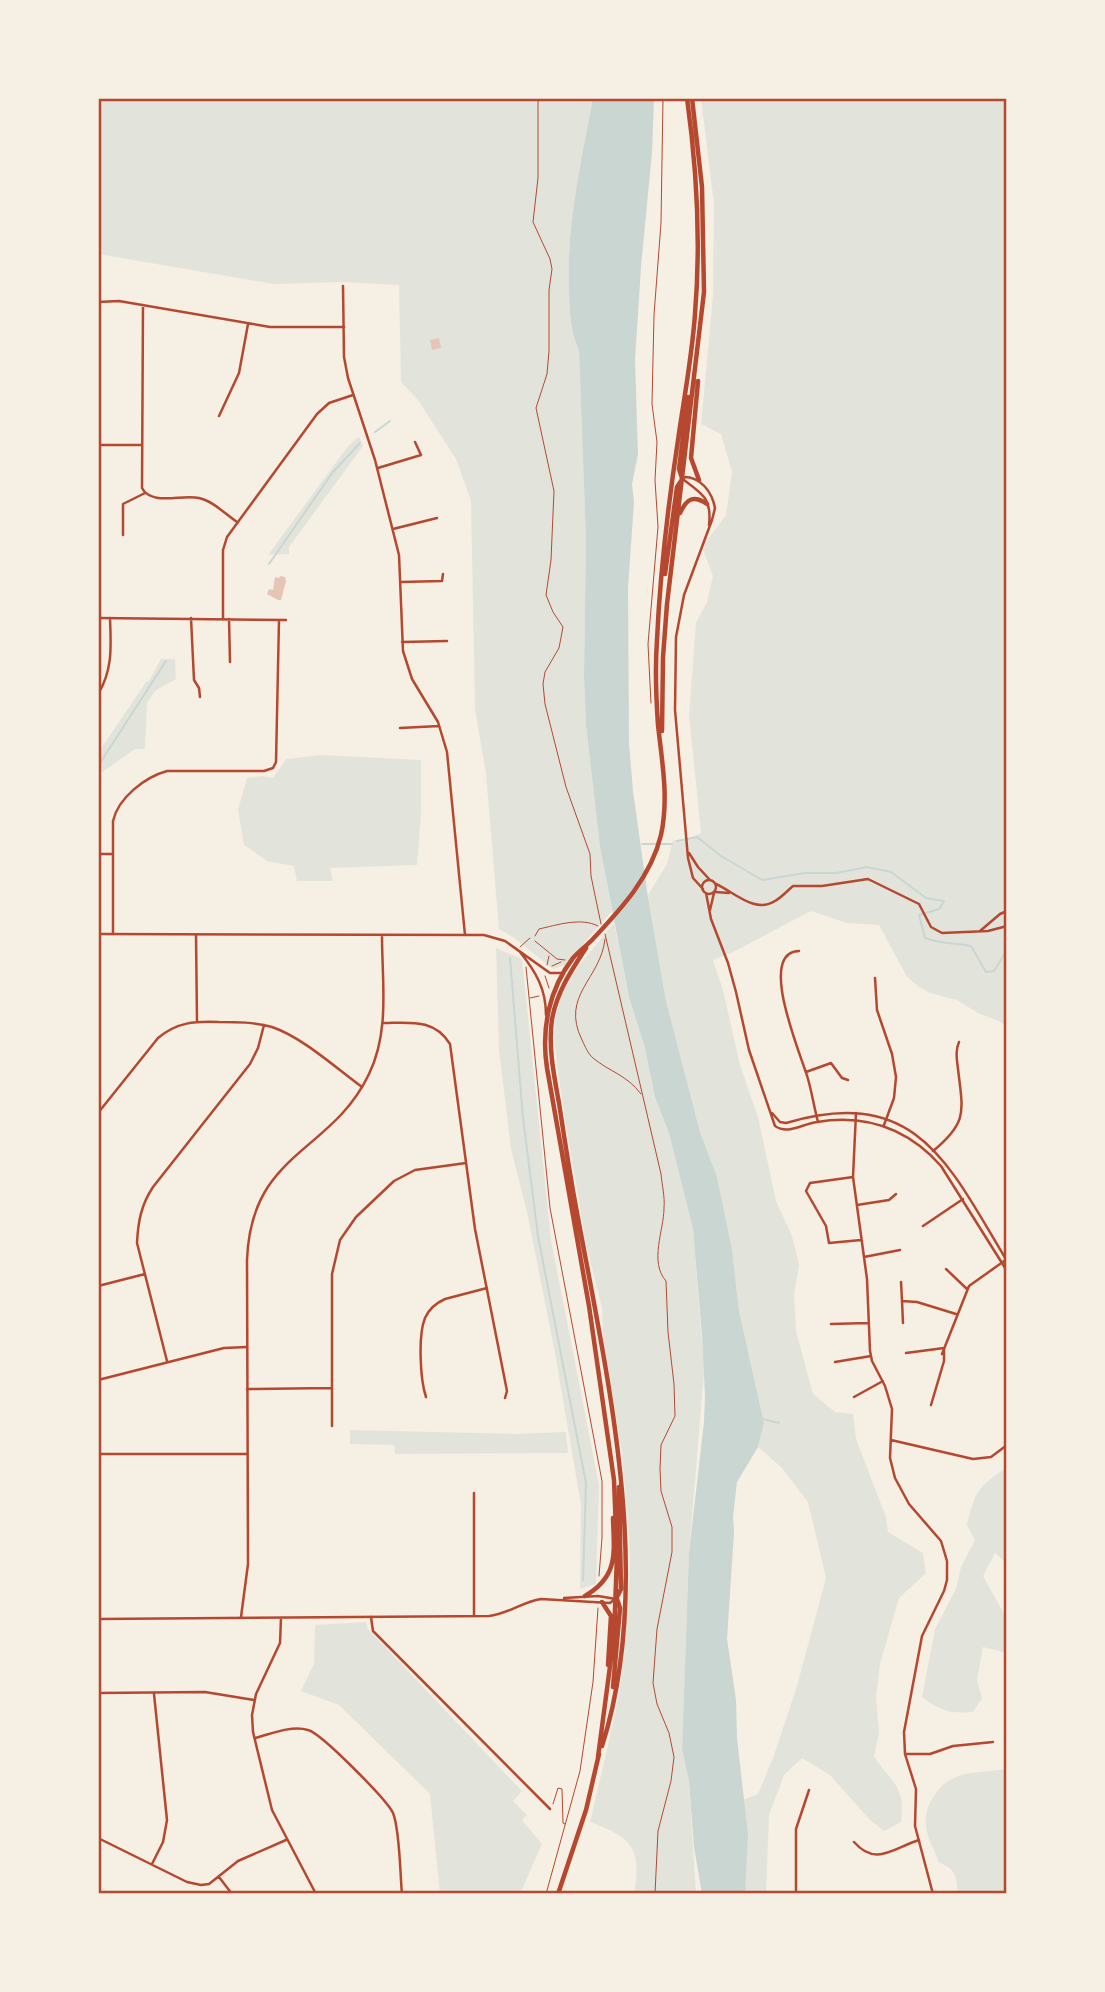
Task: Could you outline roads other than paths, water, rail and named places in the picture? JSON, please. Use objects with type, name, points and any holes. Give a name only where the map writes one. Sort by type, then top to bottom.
[{"type":"highway","points":[[690,98],[704,223],[704,292],[691,458],[699,481]]},
{"type":"highway","points":[[683,478],[679,469],[698,281],[698,225],[690,98]]},
{"type":"highway","points":[[661,738],[664,641],[699,349]]},
{"type":"highway","points":[[558,1894],[586,1810],[598,1757],[616,1599],[616,1532],[607,1422],[545,1055],[546,1019],[564,973],[575,956],[625,903],[642,880],[654,857],[662,830],[665,798],[656,696],[656,658],[667,520],[689,372]]},
{"type":"highway","points":[[661,592],[677,487],[683,478]]},
{"type":"highway","points":[[678,516],[687,501],[692,498],[698,498],[707,504]]},
{"type":"highway","points":[[592,940],[559,993],[552,1020],[551,1051],[599,1333],[625,1533],[625,1600],[617,1680],[612,1698]]},
{"type":"highway","points":[[585,1596],[598,1588],[610,1574],[613,1557],[612,1473]]},
{"type":"highway","points":[[616,1599],[621,1589],[619,1479]]},
{"type":"highway","points":[[598,1757],[607,1731],[612,1698],[620,1608],[616,1599]]},
{"type":"highway","points":[[600,1602],[611,1616],[609,1676]]},
{"type":"street","points":[[344,286],[344,357],[399,555],[402,642],[412,679],[440,726],[447,752],[465,934]]},
{"type":"street","points":[[98,302],[119,301],[270,327],[344,327]]},
{"type":"street","points":[[142,305],[142,488],[145,493],[155,498],[198,498],[209,501],[237,522]]},
{"type":"street","points":[[219,416],[239,373],[248,324]]},
{"type":"street","points":[[223,618],[223,550],[227,537],[317,414],[329,403],[353,395]]},
{"type":"street","points":[[377,468],[421,455],[415,442]]},
{"type":"street","points":[[98,445],[141,445]]},
{"type":"street","points":[[683,478],[686,476],[699,481],[714,502],[714,514],[684,595],[676,637],[675,720],[686,832],[691,873],[704,891],[733,894]]},
{"type":"street","points":[[683,478],[702,493],[710,515],[708,528]]},
{"type":"street","points":[[123,535],[123,504],[145,493]]},
{"type":"street","points":[[393,528],[437,518]]},
{"type":"street","points":[[401,582],[442,581],[443,574]]},
{"type":"street","points":[[98,618],[286,620]]},
{"type":"street","points":[[98,694],[110,668],[110,618]]},
{"type":"street","points":[[191,618],[194,680],[200,697]]},
{"type":"street","points":[[229,619],[230,662]]},
{"type":"street","points":[[113,934],[113,821],[118,806],[154,776],[167,771],[264,771],[272,768],[278,755],[279,620]]},
{"type":"street","points":[[402,642],[447,641]]},
{"type":"street","points":[[400,728],[440,726]]},
{"type":"street","points":[[688,848],[698,867],[710,880],[749,902],[764,905],[774,902],[797,885],[822,887],[868,879],[917,902],[924,910],[931,927],[942,933],[1007,926]]},
{"type":"street","points":[[98,854],[113,854]]},
{"type":"street","points":[[710,880],[704,883],[709,911],[728,963],[749,1050],[775,1126],[783,1130],[818,1122],[856,1120],[884,1125],[906,1136],[941,1166],[1007,1271]]},
{"type":"street","points":[[709,911],[716,884]]},
{"type":"street","points":[[980,931],[1007,911]]},
{"type":"street","points":[[98,934],[465,934],[495,937],[518,949],[550,973],[564,973]]},
{"type":"street","points":[[196,935],[197,1021]]},
{"type":"street","points":[[241,1617],[247,1580],[248,1240],[258,1203],[268,1184],[284,1165],[348,1106],[362,1087],[375,1060],[383,1023],[382,936]]},
{"type":"street","points":[[518,949],[534,969],[541,985],[546,1004],[546,1019]]},
{"type":"street","points":[[799,951],[783,958],[780,977],[792,1037],[806,1072],[818,1122]]},
{"type":"street","points":[[875,978],[877,1010],[894,1060],[896,1077],[894,1098],[884,1125]]},
{"type":"street","points":[[98,1113],[158,1038],[178,1025],[197,1021],[276,1028],[362,1087]]},
{"type":"street","points":[[383,1023],[428,1024],[441,1032],[450,1044],[466,1163],[507,1391],[505,1398]]},
{"type":"street","points":[[167,1361],[138,1243],[138,1226],[146,1197],[250,1064],[258,1048],[264,1025]]},
{"type":"street","points":[[930,1154],[950,1137],[961,1115],[956,1053],[959,1042]]},
{"type":"street","points":[[806,1072],[831,1063],[842,1078],[848,1080]]},
{"type":"street","points":[[770,1111],[783,1123],[816,1115],[856,1113],[886,1119],[917,1136],[935,1150],[952,1171],[1007,1260],[975,1280],[967,1289],[942,1354]]},
{"type":"street","points":[[856,1113],[853,1177],[864,1257],[871,1356],[892,1409],[892,1468],[898,1487],[909,1504],[941,1541],[946,1552],[948,1571],[944,1591],[922,1636],[905,1721],[905,1754],[916,1789],[914,1820],[933,1894]]},
{"type":"street","points":[[332,1426],[332,1274],[340,1240],[356,1217],[394,1181],[415,1170],[466,1163]]},
{"type":"street","points":[[853,1177],[810,1183],[806,1191],[826,1226],[829,1243],[861,1240]]},
{"type":"street","points":[[857,1205],[888,1200],[896,1194]]},
{"type":"street","points":[[923,1226],[963,1199]]},
{"type":"street","points":[[864,1257],[900,1250]]},
{"type":"street","points":[[946,1269],[967,1289]]},
{"type":"street","points":[[98,1286],[145,1274]]},
{"type":"street","points":[[901,1282],[903,1323]]},
{"type":"street","points":[[426,1397],[422,1370],[422,1329],[428,1313],[438,1302],[445,1299],[487,1288]]},
{"type":"street","points":[[902,1301],[916,1302],[956,1314]]},
{"type":"street","points":[[831,1324],[869,1323]]},
{"type":"street","points":[[98,1380],[224,1348],[247,1347]]},
{"type":"street","points":[[906,1353],[944,1348]]},
{"type":"street","points":[[931,1405],[944,1360],[944,1348]]},
{"type":"street","points":[[835,1362],[871,1356]]},
{"type":"street","points":[[854,1396],[883,1381]]},
{"type":"street","points":[[247,1389],[331,1388]]},
{"type":"street","points":[[891,1440],[973,1460],[991,1457],[1007,1445]]},
{"type":"street","points":[[98,1454],[247,1454]]},
{"type":"street","points":[[474,1493],[474,1616]]},
{"type":"street","points":[[98,1619],[474,1616],[497,1615],[530,1600],[585,1596],[616,1599]]},
{"type":"street","points":[[554,1599],[610,1603],[616,1599]]},
{"type":"street","points":[[371,1617],[373,1631],[550,1809]]},
{"type":"street","points":[[281,1618],[281,1638],[262,1678],[252,1715],[272,1811],[317,1894]]},
{"type":"street","points":[[98,1693],[219,1693],[254,1700]]},
{"type":"street","points":[[152,1864],[163,1842],[167,1820],[154,1694]]},
{"type":"street","points":[[255,1738],[295,1728],[313,1732],[325,1740],[383,1801],[393,1813],[396,1827],[401,1894]]},
{"type":"street","points":[[905,1754],[930,1754],[953,1746],[993,1742]]},
{"type":"street","points":[[796,1894],[796,1829],[809,1790]]},
{"type":"street","points":[[98,1838],[194,1885],[209,1884],[238,1861],[286,1840]]},
{"type":"street","points":[[854,1842],[866,1852],[881,1856],[919,1840]]},
{"type":"street","points":[[219,1877],[232,1894]]},
{"type":"lane","points":[[518,949],[530,938]]},
{"type":"waterway","points":[[375,432],[390,421]]},
{"type":"waterway","points":[[269,564],[333,472],[360,443]]},
{"type":"waterway","points":[[98,766],[166,661]]},
{"type":"waterway","points":[[677,841],[697,837],[721,856],[762,880],[805,873],[836,873],[867,867],[891,872],[926,898],[944,901],[939,909],[919,915],[925,938],[971,946],[986,972],[994,971],[1007,950]]},
{"type":"waterway","points":[[642,844],[672,844]]},
{"type":"waterway","points":[[510,958],[523,1118],[538,1236],[586,1483],[583,1580]]},
{"type":"waterway","points":[[763,1419],[779,1423]]}]
